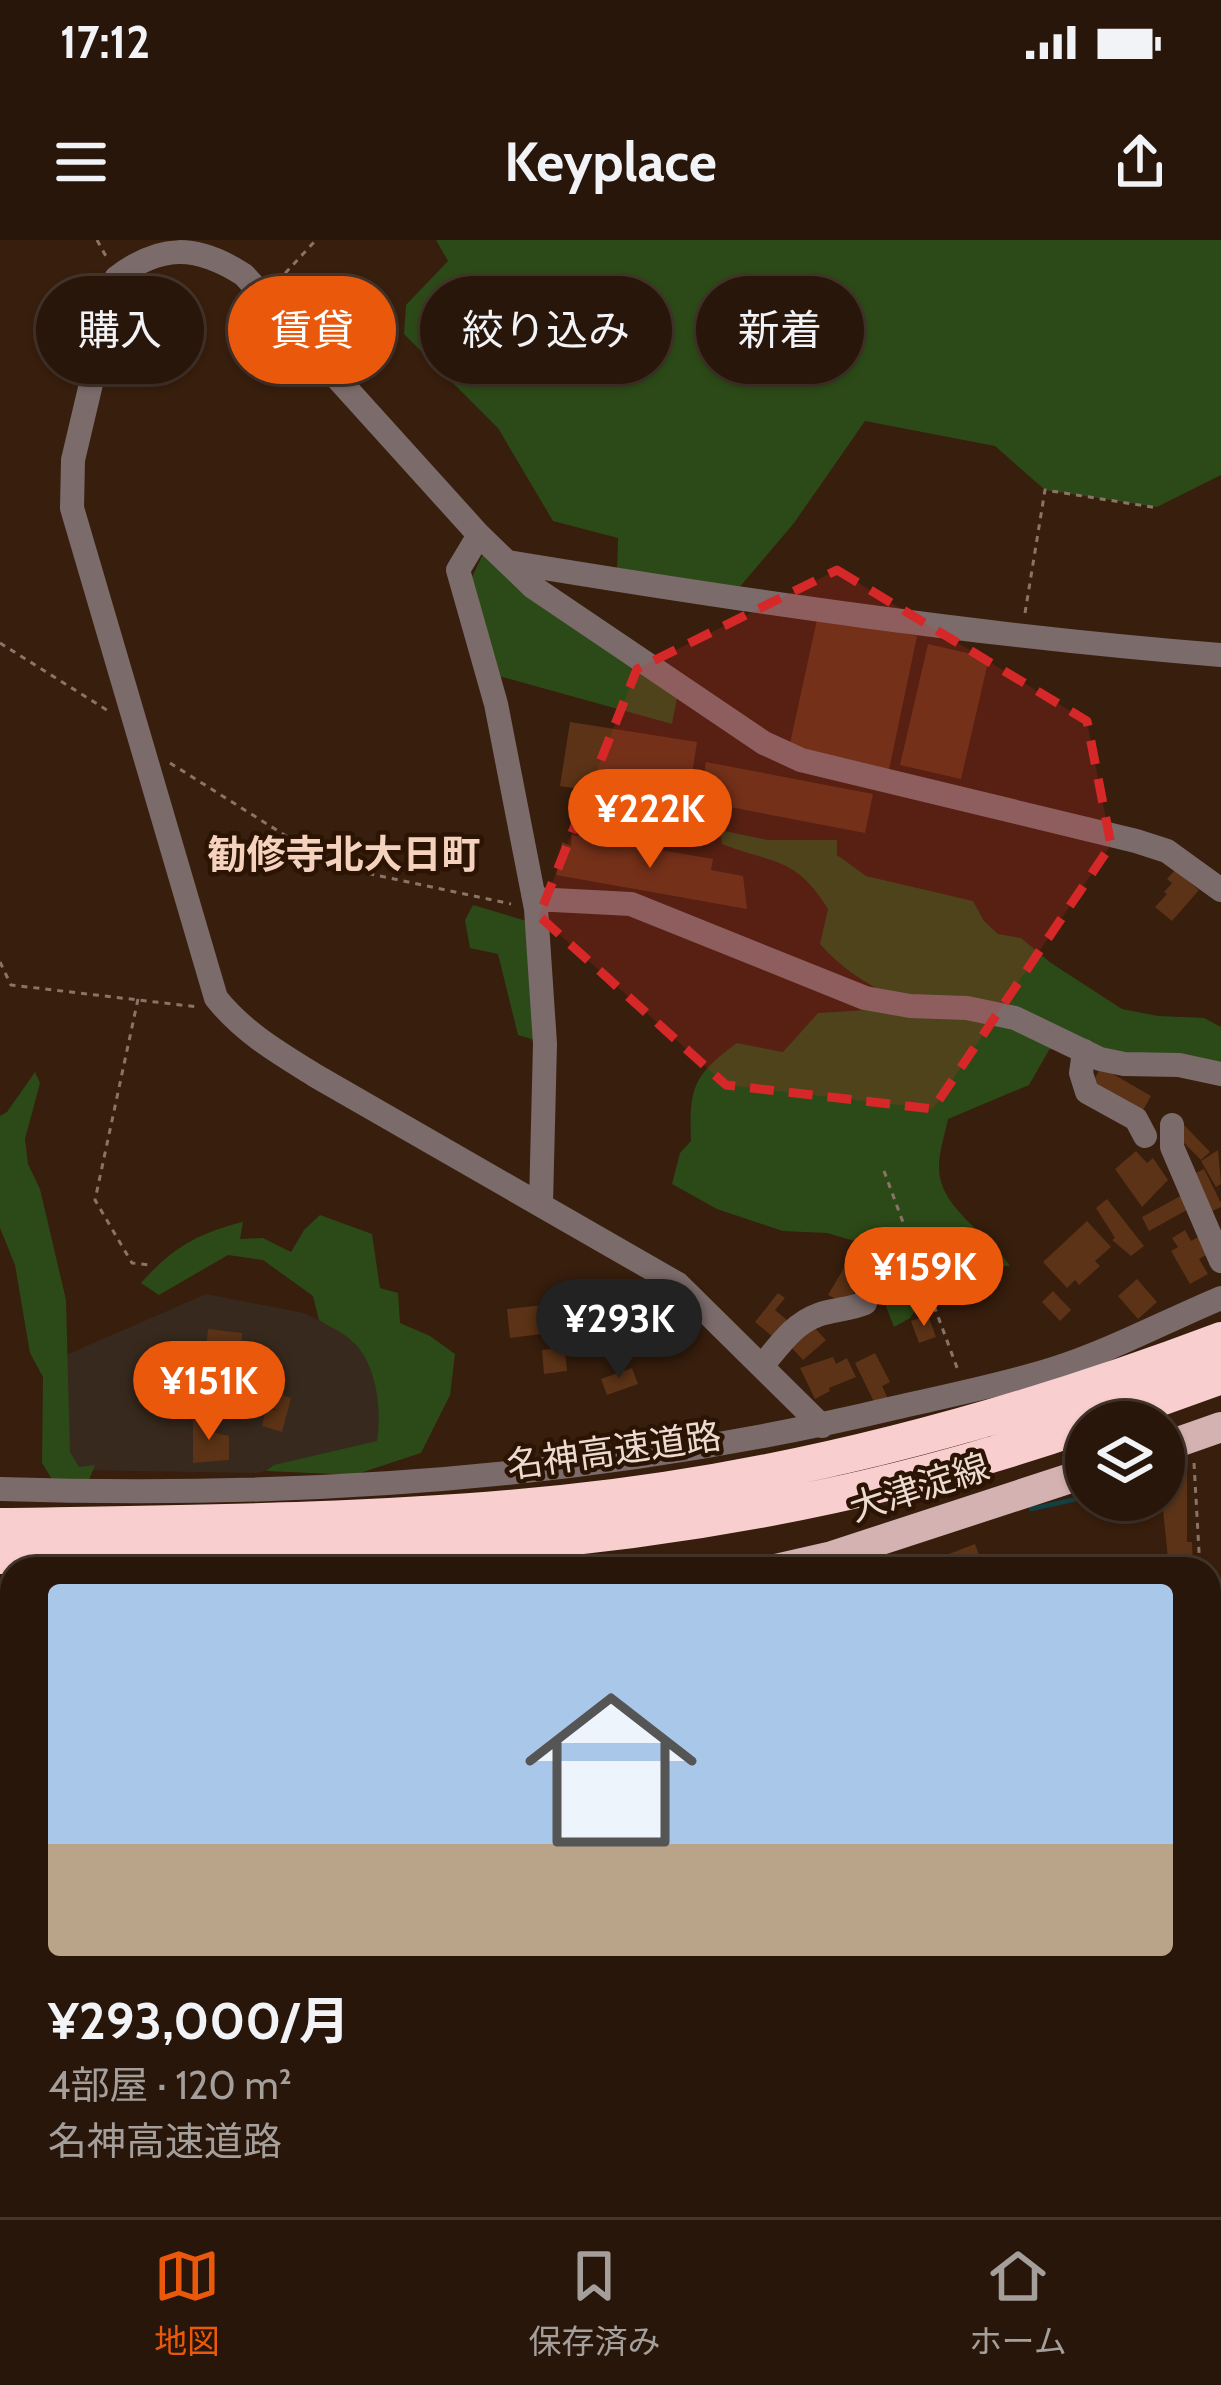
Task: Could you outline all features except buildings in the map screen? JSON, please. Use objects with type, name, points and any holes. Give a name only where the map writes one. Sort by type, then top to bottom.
[{"type":"highway","name":"名神高速道路","points":[[0,1526],[427,1515],[679,1487],[928,1435],[1058,1397],[1221,1340]]},
{"type":"highway","name":"名神高速道路","points":[[1151,1401],[1221,1376]]},
{"type":"highway","name":"名神高速道路","points":[[0,1556],[328,1553],[596,1532],[866,1487],[1065,1430]]},
{"type":"main road","name":"大津淀線","points":[[828,1557],[1065,1480]]},
{"type":"street","points":[[245,276],[224,262],[172,250],[140,259],[116,278],[73,460],[72,508],[206,971],[224,1008],[261,1041],[316,1076],[678,1285],[822,1426]]},
{"type":"street","points":[[342,384],[479,535],[533,586],[778,752],[1136,841],[1167,851],[1221,890]]},
{"type":"street","points":[[479,535],[458,570],[496,704],[535,904],[545,1044],[541,1203]]},
{"type":"street","points":[[508,562],[751,602],[1221,655]]},
{"type":"street","points":[[535,904],[631,904],[865,998],[1015,1018],[1124,1064],[1179,1065],[1221,1074]]},
{"type":"street","points":[[1084,1051],[1082,1081],[1087,1092],[1136,1119],[1145,1136]]},
{"type":"street","points":[[1172,1125],[1172,1147],[1221,1261]]},
{"type":"street","points":[[762,1366],[798,1324],[823,1312],[865,1303],[869,1289]]},
{"type":"street","points":[[0,1489],[99,1492],[468,1480],[701,1449],[822,1426],[1056,1369],[1221,1298]]},
{"type":"path","points":[[283,276],[316,240]]},
{"type":"path","points":[[1045,638],[1024,613],[1045,490],[1158,508]]},
{"type":"path","points":[[0,644],[137,729]]},
{"type":"path","points":[[146,754],[180,767],[310,851],[357,871],[535,904]]},
{"type":"path","points":[[0,962],[11,986],[224,1008]]},
{"type":"path","points":[[139,999],[95,1201],[132,1263],[150,1265]]},
{"type":"path","points":[[884,1171],[966,1391]]},
{"type":"path","points":[[1192,1437],[1199,1557]]},
{"type":"highlighted area","points":[[837,570],[1087,721],[1111,845],[933,1109],[726,1085],[539,916],[637,669]]},
{"type":"shaded area","points":[[206,1294],[304,1313],[354,1338],[378,1374],[380,1442],[257,1473],[72,1470],[59,1426],[59,1358]]},
{"type":"green space","points":[[436,240],[1221,240],[1221,475],[1157,507],[1045,490],[995,446],[865,421],[794,523],[738,589],[617,572],[618,538],[553,521],[498,428],[454,384],[672,384],[672,276],[434,276],[448,261]]},
{"type":"green space","points":[[420,290],[420,350],[404,334],[406,305]]},
{"type":"green space","points":[[484,552],[678,693],[672,724],[495,675],[472,577]]},
{"type":"green space","points":[[720,830],[768,840],[837,840],[837,855],[866,876],[973,901],[998,934],[1021,938],[1122,1009],[1204,1018],[1221,1027],[1221,1070],[1169,1073],[1074,1040],[1049,1050],[1029,1085],[948,1119],[939,1161],[941,1182],[956,1208],[1010,1266],[948,1264],[910,1318],[894,1327],[886,1306],[888,1274],[868,1245],[827,1233],[783,1231],[717,1209],[672,1184],[680,1153],[691,1141],[697,1084],[711,1064],[737,1043],[783,1052],[818,1013],[914,1007],[852,973],[820,944],[828,909],[805,879],[783,864],[722,844]]},
{"type":"green space","points":[[473,905],[533,923],[538,1041],[518,1035],[498,954],[470,948],[465,920]]},
{"type":"green space","points":[[35,1072],[40,1083],[25,1139],[28,1164],[40,1189],[66,1300],[70,1452],[79,1467],[95,1465],[89,1480],[53,1481],[42,1463],[43,1377],[30,1353],[15,1265],[0,1228],[0,1116]]},
{"type":"green space","points":[[320,1215],[372,1234],[380,1288],[398,1293],[400,1323],[455,1354],[450,1395],[421,1453],[354,1475],[266,1471],[274,1465],[377,1441],[378,1402],[367,1362],[348,1338],[319,1320],[313,1296],[263,1260],[228,1255],[159,1295],[141,1283],[187,1244],[243,1222],[240,1239],[263,1238],[291,1252]]},
{"type":"waterway","points":[[1031,1509],[1065,1502]]},
{"type":"district","name":"勧修寺北大日町","points":[[344,854]]}]
